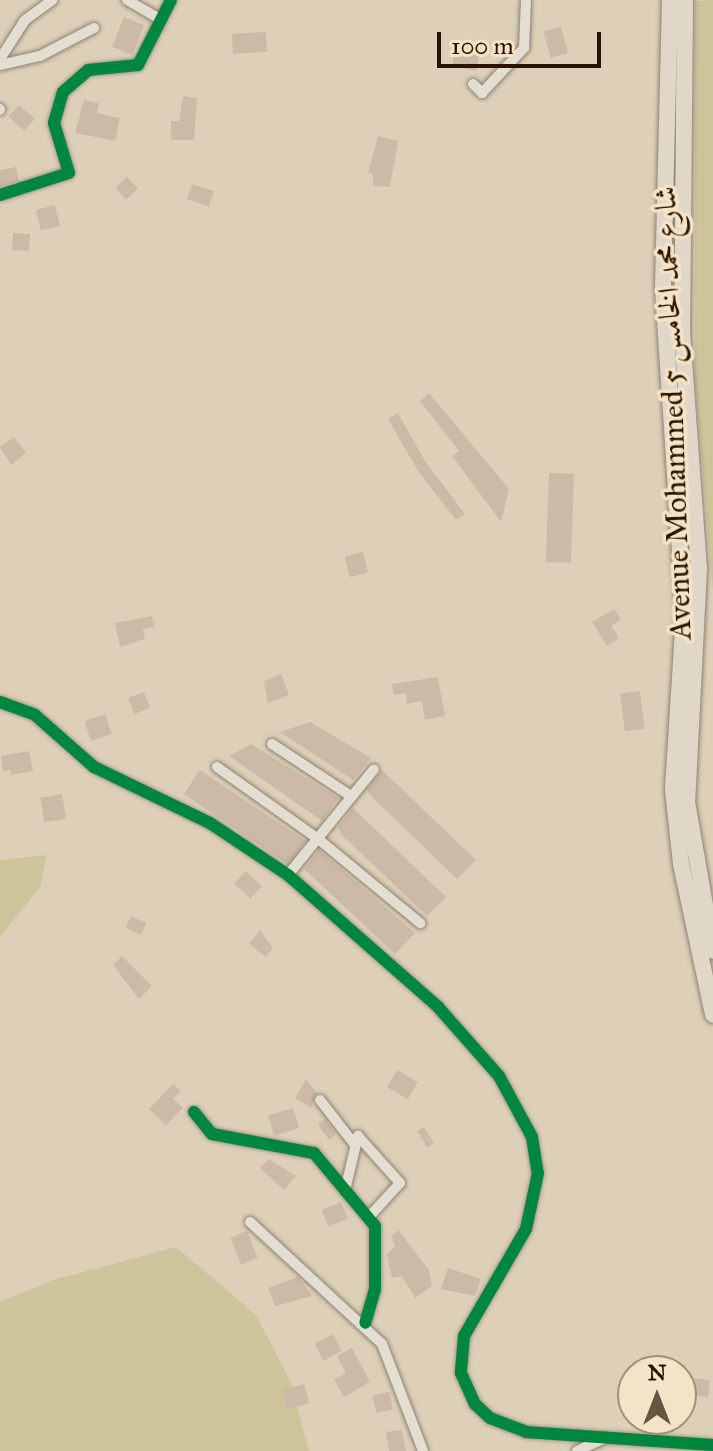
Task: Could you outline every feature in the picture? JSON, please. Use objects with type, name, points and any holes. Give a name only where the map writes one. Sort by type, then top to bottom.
[{"type":"main road","name":"Avenue Mohammed 5 شارع محمد الخامس","points":[[670,0],[663,289],[684,614],[673,790],[681,864],[713,1015]]},
{"type":"main road","name":"Avenue Mohammed 5 شارع محمد الخامس","points":[[685,0],[682,332],[699,568],[687,802],[713,951]]},
{"type":"street","points":[[0,59],[25,20],[53,0]]},
{"type":"street","points":[[127,0],[161,20]]},
{"type":"street","points":[[0,195],[69,173],[54,123],[63,92],[88,70],[138,65],[171,0]]},
{"type":"street","points":[[473,84],[482,93],[524,48],[526,0]]},
{"type":"street","points":[[0,65],[40,56],[94,28]]},
{"type":"street","points":[[0,702],[35,715],[106,774],[210,823],[288,875],[465,1035],[499,1076],[532,1137],[538,1173],[533,1206],[515,1252],[464,1336],[461,1373],[466,1389],[490,1418],[508,1426],[551,1436],[604,1438],[650,1446],[713,1445]]},
{"type":"street","points":[[272,744],[351,796]]},
{"type":"street","points":[[217,767],[317,838],[420,923]]},
{"type":"street","points":[[288,875],[374,769]]},
{"type":"street","points":[[320,1100],[355,1145]]},
{"type":"street","points":[[194,1112],[212,1134],[314,1153],[375,1226],[375,1289],[365,1323]]},
{"type":"street","points":[[345,1190],[358,1136],[400,1183],[368,1218]]},
{"type":"street","points":[[250,1222],[365,1323],[382,1344],[423,1451]]},
{"type":"street","points":[[577,1451],[604,1438]]},
{"type":"shaded area","points":[[713,0],[713,592],[695,373],[695,1]]},
{"type":"shaded area","points":[[47,855],[40,887],[0,937],[0,860]]},
{"type":"shaded area","points":[[176,1247],[256,1315],[291,1383],[309,1451],[0,1451],[0,1302],[53,1280]]},
{"type":"building","points":[[124,17],[144,25],[132,55],[112,47]]},
{"type":"building","points":[[561,27],[568,53],[551,58],[544,32]]},
{"type":"building","points":[[266,32],[267,52],[233,54],[232,34]]},
{"type":"building","points":[[455,47],[480,51],[477,71],[452,67]]},
{"type":"building","points":[[183,96],[197,98],[194,140],[171,140],[171,121],[179,121]]},
{"type":"building","points":[[84,100],[99,103],[97,113],[120,118],[115,141],[75,133]]},
{"type":"building","points":[[19,105],[35,119],[24,131],[9,117]]},
{"type":"building","points":[[378,136],[398,141],[390,187],[373,186],[373,174],[368,173]]},
{"type":"building","points":[[16,167],[19,181],[0,187],[0,170]]},
{"type":"building","points":[[127,177],[138,189],[126,200],[115,188]]},
{"type":"building","points":[[192,184],[214,191],[209,206],[187,199]]},
{"type":"building","points":[[55,205],[60,225],[41,230],[36,210]]},
{"type":"building","points":[[13,233],[30,234],[29,251],[12,250]]},
{"type":"building","points":[[429,393],[509,489],[501,522],[452,456],[459,451],[420,401]]},
{"type":"building","points":[[398,413],[425,461],[465,514],[456,520],[418,471],[388,419]]},
{"type":"building","points":[[14,437],[26,453],[11,465],[0,447]]},
{"type":"building","points":[[549,473],[574,474],[571,563],[546,562]]},
{"type":"building","points":[[363,552],[368,572],[350,577],[345,557]]},
{"type":"building","points":[[614,609],[621,619],[611,626],[619,638],[607,646],[592,622]]},
{"type":"building","points":[[152,616],[154,627],[143,629],[145,639],[120,647],[115,623]]},
{"type":"building","points":[[281,674],[289,695],[268,703],[264,681]]},
{"type":"building","points":[[438,677],[445,716],[425,720],[422,701],[407,704],[406,693],[394,695],[392,684]]},
{"type":"building","points":[[640,691],[645,729],[625,731],[620,693]]},
{"type":"building","points":[[144,692],[150,708],[134,714],[128,698]]},
{"type":"building","points":[[105,714],[112,734],[91,741],[84,721]]},
{"type":"building","points":[[310,722],[371,758],[353,780],[280,732]]},
{"type":"building","points":[[251,744],[338,798],[322,821],[229,756]]},
{"type":"building","points":[[29,751],[33,771],[11,775],[10,770],[3,771],[1,756]]},
{"type":"building","points":[[200,770],[305,841],[289,865],[184,794]]},
{"type":"building","points":[[382,770],[476,860],[457,879],[371,796],[367,790]]},
{"type":"building","points":[[62,794],[66,819],[44,822],[40,797]]},
{"type":"building","points":[[353,808],[446,897],[427,916],[341,834],[338,827]]},
{"type":"building","points":[[319,850],[415,933],[395,954],[304,869]]},
{"type":"building","points":[[246,871],[262,886],[250,898],[234,883]]},
{"type":"building","points":[[131,916],[146,923],[141,935],[126,928]]},
{"type":"building","points":[[260,930],[273,948],[266,957],[249,944]]},
{"type":"building","points":[[122,956],[152,986],[139,999],[113,965]]},
{"type":"building","points":[[397,1070],[418,1082],[408,1099],[387,1087]]},
{"type":"building","points":[[306,1079],[317,1093],[311,1108],[295,1098]]},
{"type":"building","points":[[173,1084],[181,1091],[173,1099],[183,1108],[166,1125],[149,1109]]},
{"type":"building","points":[[293,1108],[299,1128],[274,1136],[268,1116]]},
{"type":"building","points":[[325,1119],[336,1134],[329,1140],[318,1124]]},
{"type":"building","points":[[424,1127],[434,1143],[427,1147],[417,1131]]},
{"type":"building","points":[[269,1159],[296,1176],[284,1190],[260,1168]]},
{"type":"building","points":[[341,1202],[348,1219],[328,1227],[322,1210]]},
{"type":"building","points":[[398,1230],[429,1270],[432,1286],[415,1298],[402,1276],[392,1278],[389,1266],[387,1254],[395,1246],[391,1236]]},
{"type":"building","points":[[247,1231],[258,1258],[241,1265],[230,1238]]},
{"type":"building","points":[[448,1268],[481,1279],[475,1296],[441,1289]]},
{"type":"building","points":[[298,1277],[312,1296],[275,1306],[268,1288]]},
{"type":"building","points":[[333,1334],[342,1351],[323,1361],[314,1344]]},
{"type":"building","points":[[352,1348],[370,1382],[344,1397],[334,1380],[346,1373],[337,1356]]},
{"type":"building","points":[[697,1379],[710,1380],[708,1397],[697,1396]]},
{"type":"building","points":[[304,1384],[309,1403],[287,1409],[282,1390]]},
{"type":"building","points":[[389,1392],[393,1410],[376,1413],[372,1396]]},
{"type":"building","points":[[402,1430],[406,1451],[389,1451],[386,1432]]},
{"type":"cycle path","points":[[0,195],[69,173],[54,123],[63,92],[88,70],[138,65],[171,0]]},
{"type":"cycle path","points":[[0,702],[35,715],[94,767],[210,823],[288,875],[438,1007],[499,1076],[532,1137],[538,1173],[526,1229],[464,1336],[461,1373],[475,1404],[490,1418],[526,1432],[713,1445]]},
{"type":"cycle path","points":[[194,1112],[212,1134],[314,1153],[375,1226],[375,1289],[365,1323]]}]
